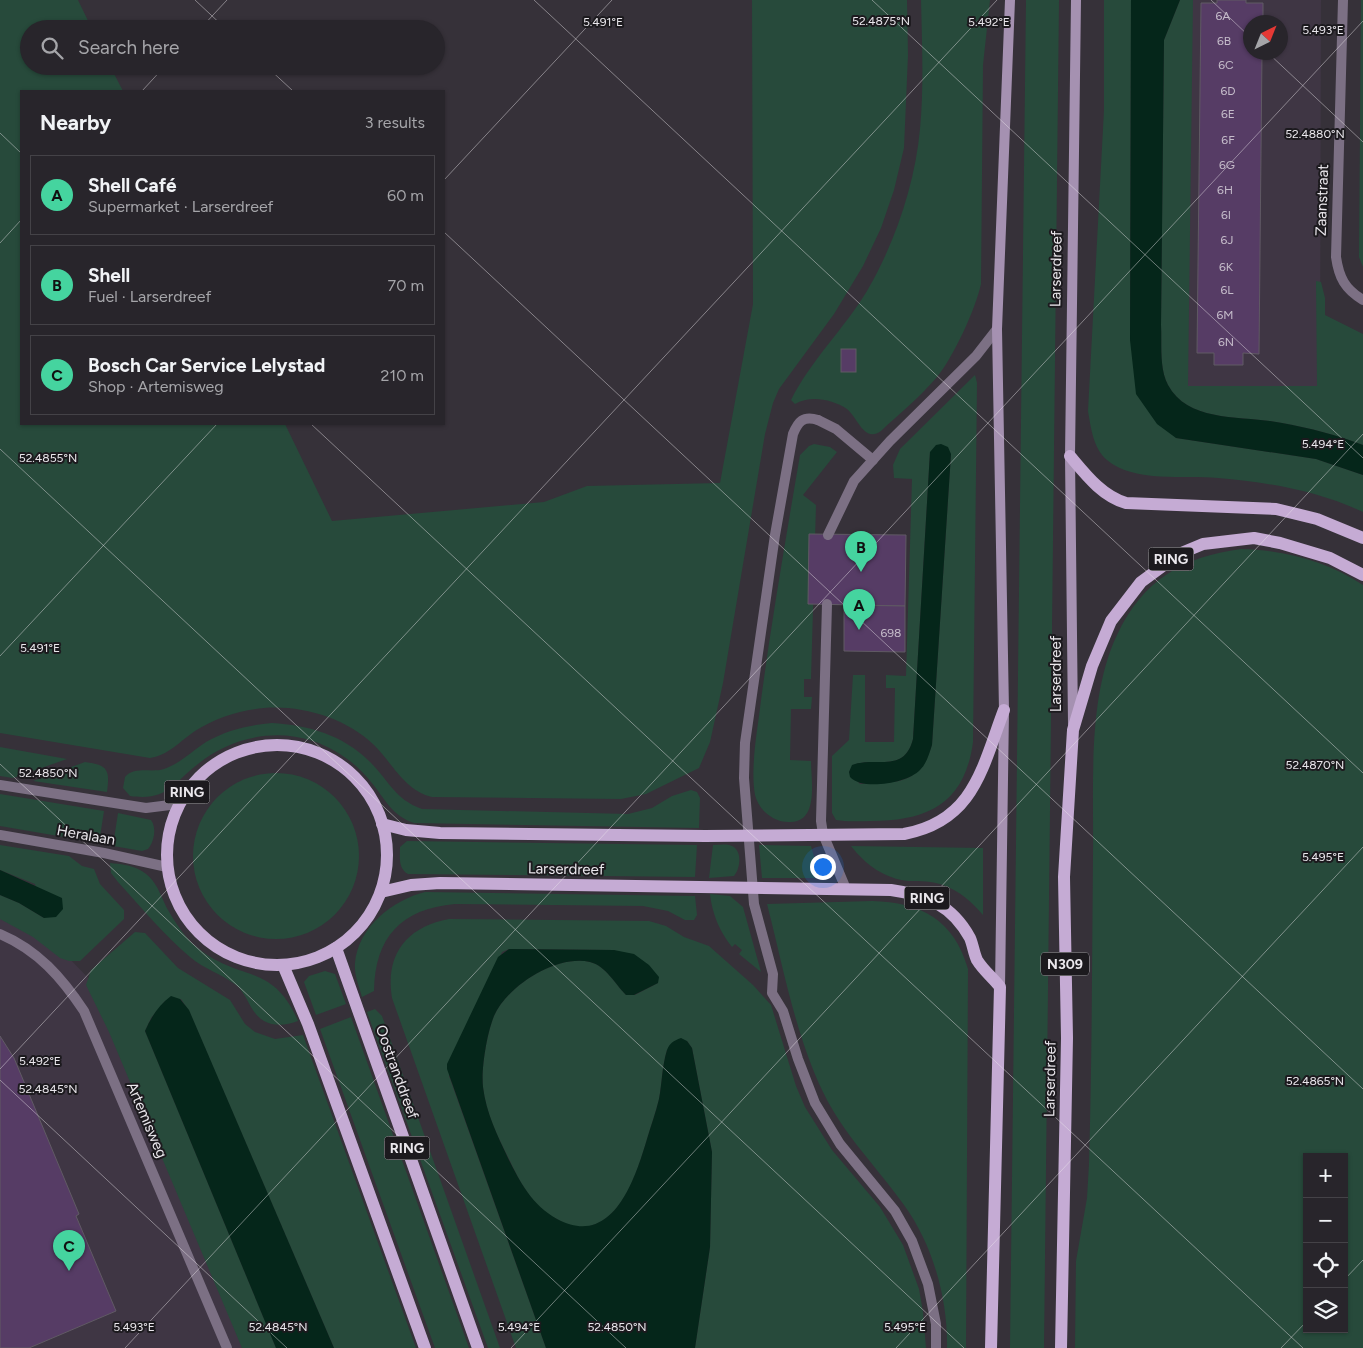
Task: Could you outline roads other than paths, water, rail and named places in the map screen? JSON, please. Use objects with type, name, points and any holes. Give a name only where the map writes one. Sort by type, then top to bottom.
[{"type":"main road","points":[[991,1348],[1000,987],[1004,710],[997,330],[1010,0]]},
{"type":"main road","name":"Larserdreef","points":[[1061,1348],[1067,1038],[1064,878],[1073,730],[1070,456],[1076,0]]},
{"type":"main road","points":[[1070,456],[1104,492],[1115,500],[1126,503],[1276,509],[1317,519],[1363,538]]},
{"type":"main road","name":"RING","points":[[1073,730],[1092,666],[1111,621],[1141,582],[1179,554],[1203,544],[1254,538],[1306,549],[1330,558],[1363,575]]},
{"type":"main road","points":[[382,824],[406,830],[440,833],[748,836],[904,834],[936,825],[959,808],[974,787],[1004,710]]},
{"type":"main road","name":"RING","points":[[279,744],[300,747],[332,760],[352,775],[368,793],[382,824],[387,860],[381,892],[372,911],[356,932],[336,948],[310,960],[283,965],[243,960],[219,949],[201,936],[187,919],[176,897],[167,867],[167,844],[171,822],[181,800],[196,780],[213,765],[236,752],[260,746],[279,744]]},
{"type":"main road","name":"Larserdreef","points":[[381,892],[411,885],[440,883],[846,889]]},
{"type":"main road","name":"RING","points":[[846,889],[909,892],[936,902],[954,916],[965,929],[972,942],[976,959],[1000,987]]},
{"type":"main road","name":"Oostranddreef","points":[[336,948],[478,1348]]},
{"type":"main road","points":[[283,965],[308,1024],[424,1348]]},
{"type":"street","name":"Zaanstraat","points":[[1343,0],[1336,257],[1340,280],[1349,290],[1363,300]]},
{"type":"street","points":[[828,535],[854,481],[976,356],[997,330]]},
{"type":"street","points":[[873,460],[836,429],[818,420],[805,418],[796,425],[775,535],[745,743],[748,836],[754,904],[772,974],[772,993],[783,1012],[806,1082],[826,1123],[840,1144],[896,1211],[912,1241],[928,1284],[936,1324],[936,1348]]},
{"type":"street","points":[[827,604],[821,803],[823,834],[846,889]]},
{"type":"street","points":[[0,785],[146,808],[170,805],[181,800]]},
{"type":"street","name":"Heralaan","points":[[0,835],[104,852],[167,867]]},
{"type":"street","name":"Artemisweg","points":[[0,934],[39,957],[66,983],[84,1011],[227,1348]]},
{"type":"place","name":"Shell","points":[[861,572]]},
{"type":"place","name":"Shell Café","points":[[859,630]]},
{"type":"place","name":"Bosch Car Service Lelystad","points":[[69,1271]]}]
